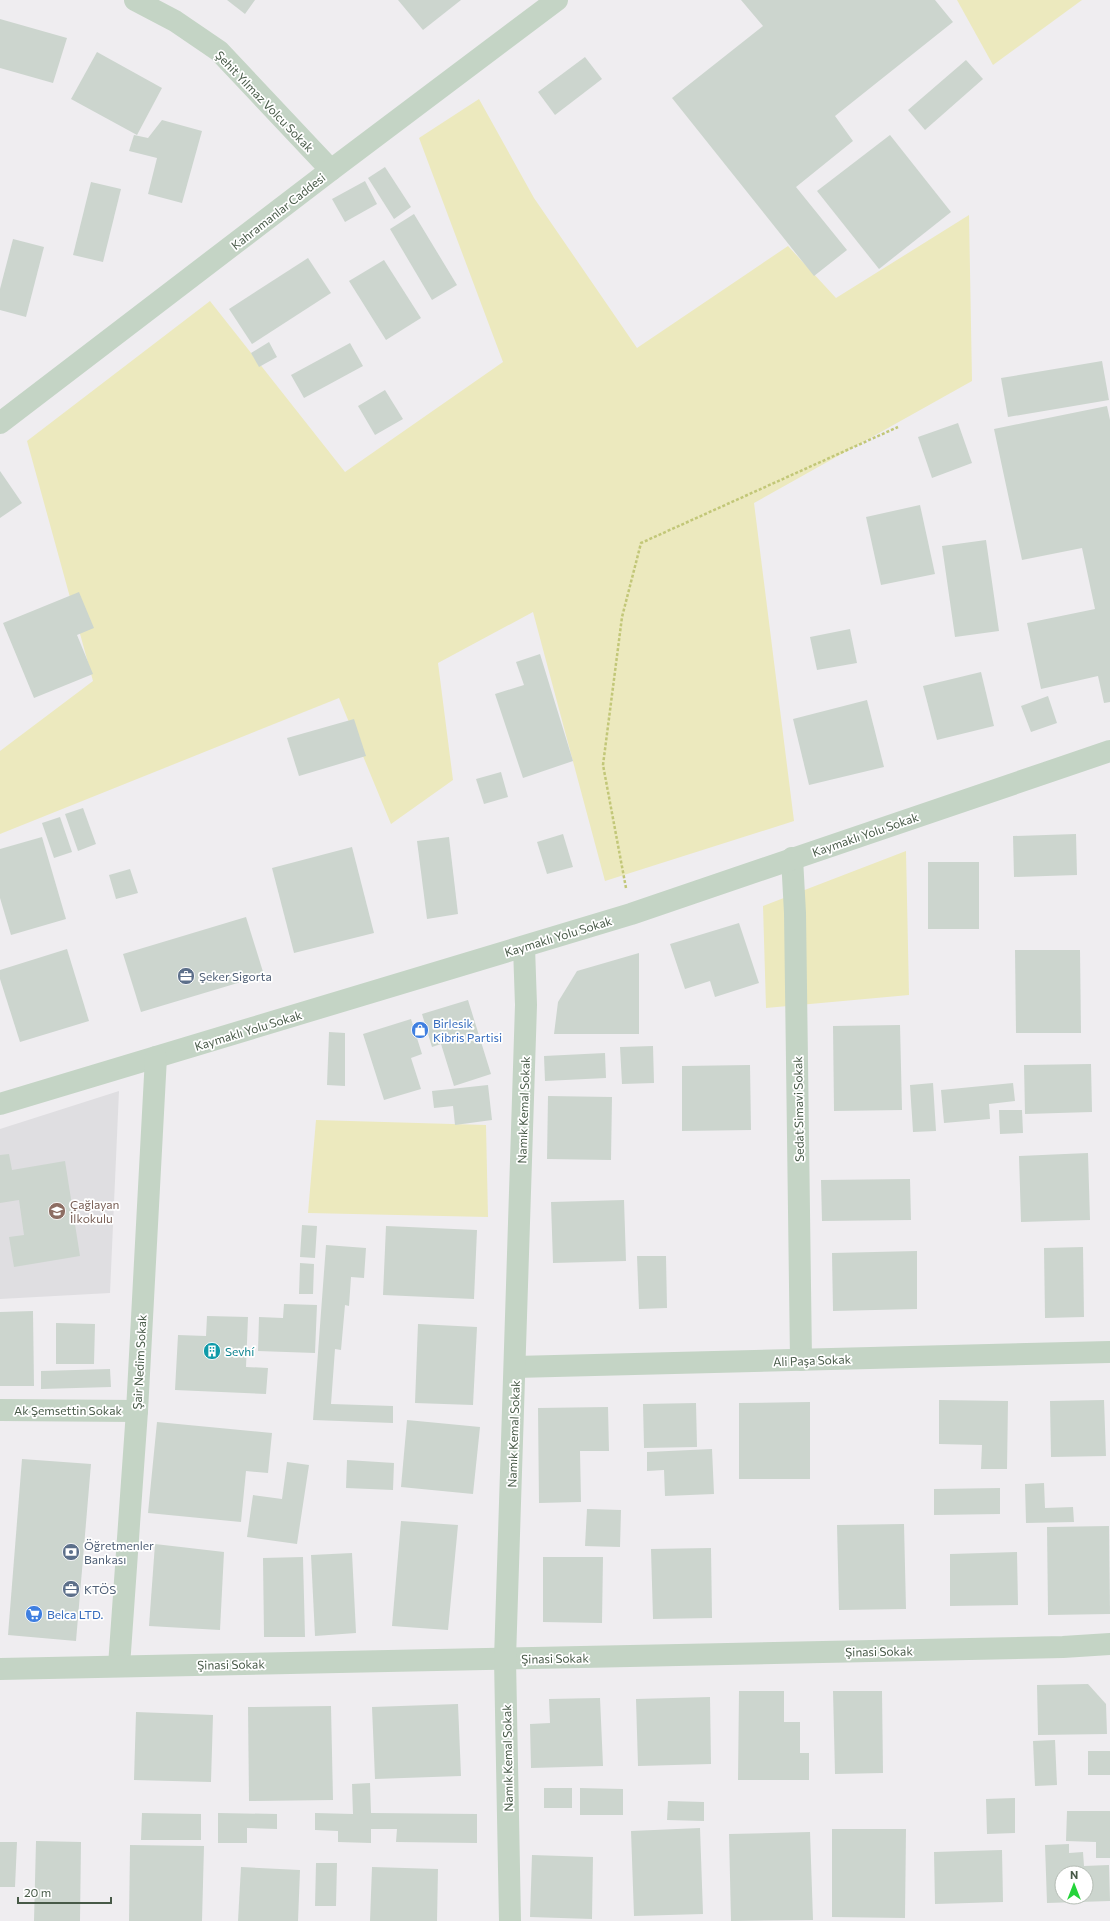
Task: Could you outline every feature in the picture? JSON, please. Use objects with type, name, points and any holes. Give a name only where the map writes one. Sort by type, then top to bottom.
[{"type":"street","name":"Şehit Yılmaz Volcu Sokak","points":[[135,0],[175,21],[219,51],[331,170]]},
{"type":"street","name":"Kahramanlar Caddesi","points":[[0,423],[331,170],[557,0]]},
{"type":"street","name":"Kaymaklı Yolu Sokak","points":[[0,1104],[631,914],[1110,751]]},
{"type":"street","name":"Sedat Simavi Sokak","points":[[792,858],[795,913],[801,1360]]},
{"type":"street","name":"Namık Kemal Sokak","points":[[510,1921],[505,1659],[526,1005],[524,947]]},
{"type":"street","name":"Şair Nedim Sokak","points":[[119,1666],[136,1411],[156,1057]]},
{"type":"street","name":"Ali Paşa Sokak","points":[[515,1367],[1110,1352]]},
{"type":"street","name":"Ak Şemsettin Sokak","points":[[0,1410],[136,1411]]},
{"type":"street","name":"Şinasi Sokak","points":[[0,1669],[1056,1647],[1110,1644]]},
{"type":"path","points":[[631,914],[603,765],[622,617],[641,543],[898,427]]},
{"type":"shaded area","points":[[957,0],[1082,0],[993,65]]},
{"type":"shaded area","points":[[479,99],[534,198],[637,348],[788,246],[836,298],[969,215],[972,381],[754,503],[794,821],[605,881],[533,612],[438,663],[453,780],[391,824],[339,698],[0,834],[0,751],[93,681],[27,441],[210,301],[345,472],[503,362],[419,138]]},
{"type":"shaded area","points":[[906,851],[909,995],[766,1008],[763,906]]},
{"type":"shaded area","name":"Çağlayan İlkokulu","points":[[119,1091],[110,1293],[0,1299],[0,1129]]},
{"type":"shaded area","points":[[316,1120],[486,1125],[488,1217],[308,1213]]},
{"type":"building","points":[[227,0],[255,0],[245,14]]},
{"type":"building","points":[[398,0],[461,0],[423,30]]},
{"type":"building","points":[[741,0],[935,0],[953,22],[835,116],[853,141],[796,187],[847,250],[814,276],[672,98],[763,26]]},
{"type":"building","points":[[0,19],[67,38],[53,83],[0,68]]},
{"type":"building","points":[[97,52],[162,88],[137,135],[71,99]]},
{"type":"building","points":[[585,57],[602,79],[555,115],[538,92]]},
{"type":"building","points":[[966,60],[983,79],[925,130],[908,110]]},
{"type":"building","points":[[162,120],[202,131],[182,203],[148,194],[157,158],[129,151],[134,135],[148,138]]},
{"type":"building","points":[[890,135],[951,212],[879,269],[817,191]]},
{"type":"building","points":[[385,167],[411,207],[394,219],[368,178]]},
{"type":"building","points":[[365,181],[377,204],[345,222],[332,199]]},
{"type":"building","points":[[91,182],[121,189],[103,262],[73,255]]},
{"type":"building","points":[[414,214],[457,285],[432,300],[390,229]]},
{"type":"building","points":[[13,239],[44,247],[26,317],[0,310],[0,289]]},
{"type":"building","points":[[308,258],[331,293],[252,344],[229,309]]},
{"type":"building","points":[[384,260],[421,318],[386,340],[349,281]]},
{"type":"building","points":[[269,342],[277,357],[259,367],[251,353]]},
{"type":"building","points":[[350,343],[363,366],[304,398],[291,375]]},
{"type":"building","points":[[1102,361],[1109,400],[1008,417],[1001,378]]},
{"type":"building","points":[[385,390],[403,419],[375,435],[358,406]]},
{"type":"building","points":[[1107,406],[1110,420],[1110,702],[1104,703],[1098,676],[1041,689],[1027,623],[1095,609],[1082,548],[1022,560],[994,429]]},
{"type":"building","points":[[958,423],[972,463],[932,478],[918,437]]},
{"type":"building","points":[[0,471],[22,503],[0,518]]},
{"type":"building","points":[[920,505],[935,574],[881,585],[866,517]]},
{"type":"building","points":[[986,540],[999,631],[955,637],[942,546]]},
{"type":"building","points":[[79,592],[94,628],[77,635],[93,674],[34,698],[3,623]]},
{"type":"building","points":[[850,629],[857,663],[817,670],[810,637]]},
{"type":"building","points":[[540,654],[573,761],[523,778],[495,694],[524,685],[516,662]]},
{"type":"building","points":[[981,672],[994,726],[937,740],[923,686]]},
{"type":"building","points":[[1048,696],[1057,723],[1031,732],[1021,706]]},
{"type":"building","points":[[867,700],[884,767],[809,785],[793,719]]},
{"type":"building","points":[[354,719],[366,756],[299,776],[287,738]]},
{"type":"building","points":[[501,772],[508,797],[484,804],[476,779]]},
{"type":"building","points":[[83,808],[96,844],[78,851],[65,814]]},
{"type":"building","points":[[60,817],[72,852],[54,858],[42,823]]},
{"type":"building","points":[[563,834],[573,867],[547,874],[537,842]]},
{"type":"building","points":[[1076,834],[1077,875],[1014,877],[1013,836]]},
{"type":"building","points":[[42,837],[66,919],[11,935],[0,898],[0,849]]},
{"type":"building","points":[[449,837],[458,914],[427,919],[417,841]]},
{"type":"building","points":[[352,847],[374,933],[294,953],[272,868]]},
{"type":"building","points":[[928,862],[979,862],[979,929],[928,929]]},
{"type":"building","points":[[130,869],[138,893],[116,899],[109,875]]},
{"type":"building","points":[[246,917],[264,975],[141,1012],[123,954]]},
{"type":"building","points":[[739,923],[759,983],[715,997],[710,981],[685,989],[670,944]]},
{"type":"building","points":[[67,949],[89,1021],[20,1042],[0,979],[0,970]]},
{"type":"building","points":[[1015,950],[1080,950],[1081,1033],[1016,1033]]},
{"type":"building","points":[[639,953],[639,1034],[554,1034],[558,1002],[577,971]]},
{"type":"building","points":[[468,1000],[491,1074],[454,1086],[441,1044],[432,1047],[422,1014]]},
{"type":"building","points":[[411,1019],[422,1054],[411,1058],[421,1089],[384,1100],[363,1034]]},
{"type":"building","points":[[900,1025],[902,1110],[834,1111],[833,1026]]},
{"type":"building","points":[[329,1032],[345,1033],[345,1086],[327,1085]]},
{"type":"building","points":[[653,1046],[654,1083],[622,1084],[620,1047]]},
{"type":"building","points":[[605,1053],[606,1078],[545,1081],[544,1056]]},
{"type":"building","points":[[1091,1064],[1092,1112],[1025,1114],[1024,1065]]},
{"type":"building","points":[[750,1065],[751,1130],[682,1131],[682,1066]]},
{"type":"building","points":[[933,1083],[936,1131],[913,1132],[910,1085]]},
{"type":"building","points":[[1013,1083],[1015,1101],[989,1104],[990,1119],[944,1123],[941,1090]]},
{"type":"building","points":[[488,1085],[492,1120],[455,1125],[453,1106],[434,1108],[432,1091]]},
{"type":"building","points":[[548,1096],[612,1097],[611,1160],[547,1159]]},
{"type":"building","points":[[999,1110],[1022,1110],[1023,1133],[1000,1134]]},
{"type":"building","points":[[1088,1153],[1090,1220],[1021,1222],[1019,1156]]},
{"type":"building","points":[[9,1154],[12,1170],[65,1161],[80,1256],[14,1267],[9,1237],[24,1235],[19,1200],[0,1203],[0,1155]]},
{"type":"building","points":[[910,1179],[911,1220],[822,1221],[821,1180]]},
{"type":"building","points":[[624,1200],[626,1261],[553,1263],[551,1202]]},
{"type":"building","points":[[302,1225],[317,1226],[315,1258],[300,1257]]},
{"type":"building","points":[[386,1226],[477,1230],[474,1299],[383,1295]]},
{"type":"building","points":[[326,1245],[366,1248],[364,1278],[351,1277],[349,1306],[345,1305],[341,1350],[335,1349],[331,1404],[393,1406],[393,1423],[313,1420]]},
{"type":"building","points":[[1083,1247],[1084,1317],[1045,1318],[1044,1248]]},
{"type":"building","points":[[917,1251],[917,1309],[833,1311],[832,1253]]},
{"type":"building","points":[[637,1256],[666,1256],[667,1308],[639,1309]]},
{"type":"building","points":[[300,1263],[314,1264],[313,1294],[299,1294]]},
{"type":"building","points":[[284,1304],[317,1305],[315,1353],[258,1351],[259,1317],[283,1318]]},
{"type":"building","points":[[33,1311],[34,1386],[0,1386],[0,1312]]},
{"type":"building","name":"Sevhí","points":[[207,1316],[248,1317],[246,1367],[268,1368],[266,1394],[175,1390],[178,1335],[206,1336]]},
{"type":"building","points":[[56,1323],[95,1324],[94,1364],[56,1364]]},
{"type":"building","points":[[418,1324],[477,1327],[473,1405],[415,1403]]},
{"type":"building","points":[[110,1369],[111,1387],[41,1389],[41,1371]]},
{"type":"building","points":[[939,1400],[1008,1401],[1007,1469],[981,1469],[982,1445],[939,1444]]},
{"type":"building","points":[[1104,1400],[1106,1456],[1051,1457],[1050,1401]]},
{"type":"building","points":[[810,1402],[810,1479],[739,1479],[739,1403]]},
{"type":"building","points":[[696,1403],[697,1447],[644,1448],[643,1404]]},
{"type":"building","points":[[608,1407],[609,1451],[580,1451],[581,1502],[539,1503],[538,1408]]},
{"type":"building","points":[[407,1420],[480,1427],[473,1494],[401,1487]]},
{"type":"building","points":[[157,1422],[272,1433],[268,1473],[246,1471],[241,1522],[148,1513]]},
{"type":"building","points":[[712,1449],[714,1494],[665,1496],[664,1470],[647,1471],[647,1452]]},
{"type":"building","points":[[22,1459],[91,1464],[76,1641],[8,1635]]},
{"type":"building","points":[[347,1460],[394,1463],[393,1490],[346,1488]]},
{"type":"building","points":[[287,1462],[309,1465],[297,1544],[247,1537],[253,1495],[282,1499]]},
{"type":"building","points":[[1044,1483],[1045,1508],[1073,1507],[1074,1522],[1026,1523],[1025,1484]]},
{"type":"building","points":[[1000,1488],[1000,1514],[934,1515],[934,1489]]},
{"type":"building","points":[[587,1509],[621,1510],[620,1547],[585,1546]]},
{"type":"building","points":[[401,1521],[458,1525],[448,1630],[392,1626]]},
{"type":"building","points":[[904,1524],[906,1609],[839,1610],[837,1525]]},
{"type":"building","points":[[1109,1526],[1110,1614],[1048,1615],[1047,1527]]},
{"type":"building","points":[[155,1544],[224,1552],[220,1630],[149,1626]]},
{"type":"building","points":[[711,1548],[712,1618],[653,1619],[651,1549]]},
{"type":"building","points":[[1017,1552],[1018,1605],[950,1606],[950,1554]]},
{"type":"building","points":[[352,1553],[356,1633],[315,1636],[311,1555]]},
{"type":"building","points":[[303,1557],[305,1637],[264,1637],[263,1558]]},
{"type":"building","points":[[543,1557],[603,1557],[602,1623],[543,1622]]},
{"type":"building","points":[[1088,1684],[1106,1704],[1107,1734],[1038,1735],[1037,1685]]},
{"type":"building","points":[[739,1691],[784,1691],[784,1722],[800,1722],[800,1753],[809,1753],[809,1780],[738,1780]]},
{"type":"building","points":[[833,1691],[882,1691],[883,1773],[835,1774]]},
{"type":"building","points":[[710,1697],[711,1764],[638,1766],[636,1699]]},
{"type":"building","points":[[600,1698],[603,1766],[531,1768],[530,1724],[550,1723],[549,1699]]},
{"type":"building","points":[[458,1704],[461,1776],[375,1779],[372,1707]]},
{"type":"building","points":[[331,1706],[333,1800],[249,1801],[248,1707]]},
{"type":"building","points":[[136,1712],[213,1715],[211,1782],[134,1780]]},
{"type":"building","points":[[1055,1740],[1057,1785],[1035,1786],[1033,1741]]},
{"type":"building","points":[[1088,1751],[1110,1751],[1110,1775],[1088,1775]]},
{"type":"building","points":[[370,1783],[371,1813],[477,1814],[477,1843],[396,1842],[397,1829],[371,1829],[371,1843],[338,1842],[338,1831],[315,1830],[315,1813],[353,1814],[352,1784]]},
{"type":"building","points":[[544,1788],[572,1788],[572,1808],[544,1808]]},
{"type":"building","points":[[580,1788],[623,1789],[623,1815],[580,1815]]},
{"type":"building","points":[[1015,1798],[1015,1833],[987,1834],[986,1799]]},
{"type":"building","points":[[668,1801],[704,1802],[704,1821],[667,1820]]},
{"type":"building","points":[[1067,1811],[1110,1811],[1110,1858],[1096,1858],[1096,1842],[1066,1841]]},
{"type":"building","points":[[142,1813],[201,1814],[201,1840],[141,1840]]},
{"type":"building","points":[[218,1813],[277,1814],[277,1829],[247,1828],[247,1843],[218,1843]]},
{"type":"building","points":[[700,1828],[703,1914],[634,1916],[631,1831]]},
{"type":"building","points":[[832,1829],[906,1829],[905,1918],[832,1917]]},
{"type":"building","points":[[810,1832],[813,1920],[731,1921],[729,1834]]},
{"type":"building","points":[[36,1841],[81,1842],[80,1921],[34,1921]]},
{"type":"building","points":[[0,1842],[17,1842],[15,1887],[0,1887]]},
{"type":"building","points":[[1069,1844],[1069,1853],[1083,1852],[1084,1865],[1054,1865],[1054,1903],[1047,1903],[1045,1845]]},
{"type":"building","points":[[130,1845],[204,1846],[202,1921],[129,1921]]},
{"type":"building","points":[[1002,1850],[1003,1902],[935,1904],[934,1852]]},
{"type":"building","points":[[532,1855],[593,1857],[592,1919],[530,1917]]},
{"type":"building","points":[[316,1863],[337,1863],[336,1906],[315,1906]]},
{"type":"building","points":[[1109,1865],[1110,1901],[1094,1902],[1094,1866]]},
{"type":"building","points":[[241,1867],[300,1870],[298,1921],[238,1921]]},
{"type":"building","points":[[372,1867],[438,1869],[437,1921],[370,1921]]},
{"type":"place","name":"Şeker Sigorta","points":[[186,976]]},
{"type":"place","name":"Birlesik Kibris Partisi","points":[[420,1030]]},
{"type":"place","name":"Çağlayan İlkokulu","points":[[57,1211]]},
{"type":"place","name":"Sevhí","points":[[212,1351]]},
{"type":"place","name":"Öğretmenler Bankası","points":[[71,1552]]},
{"type":"place","name":"KTÖS","points":[[71,1589]]},
{"type":"place","name":"Belca LTD.","points":[[34,1614]]}]
